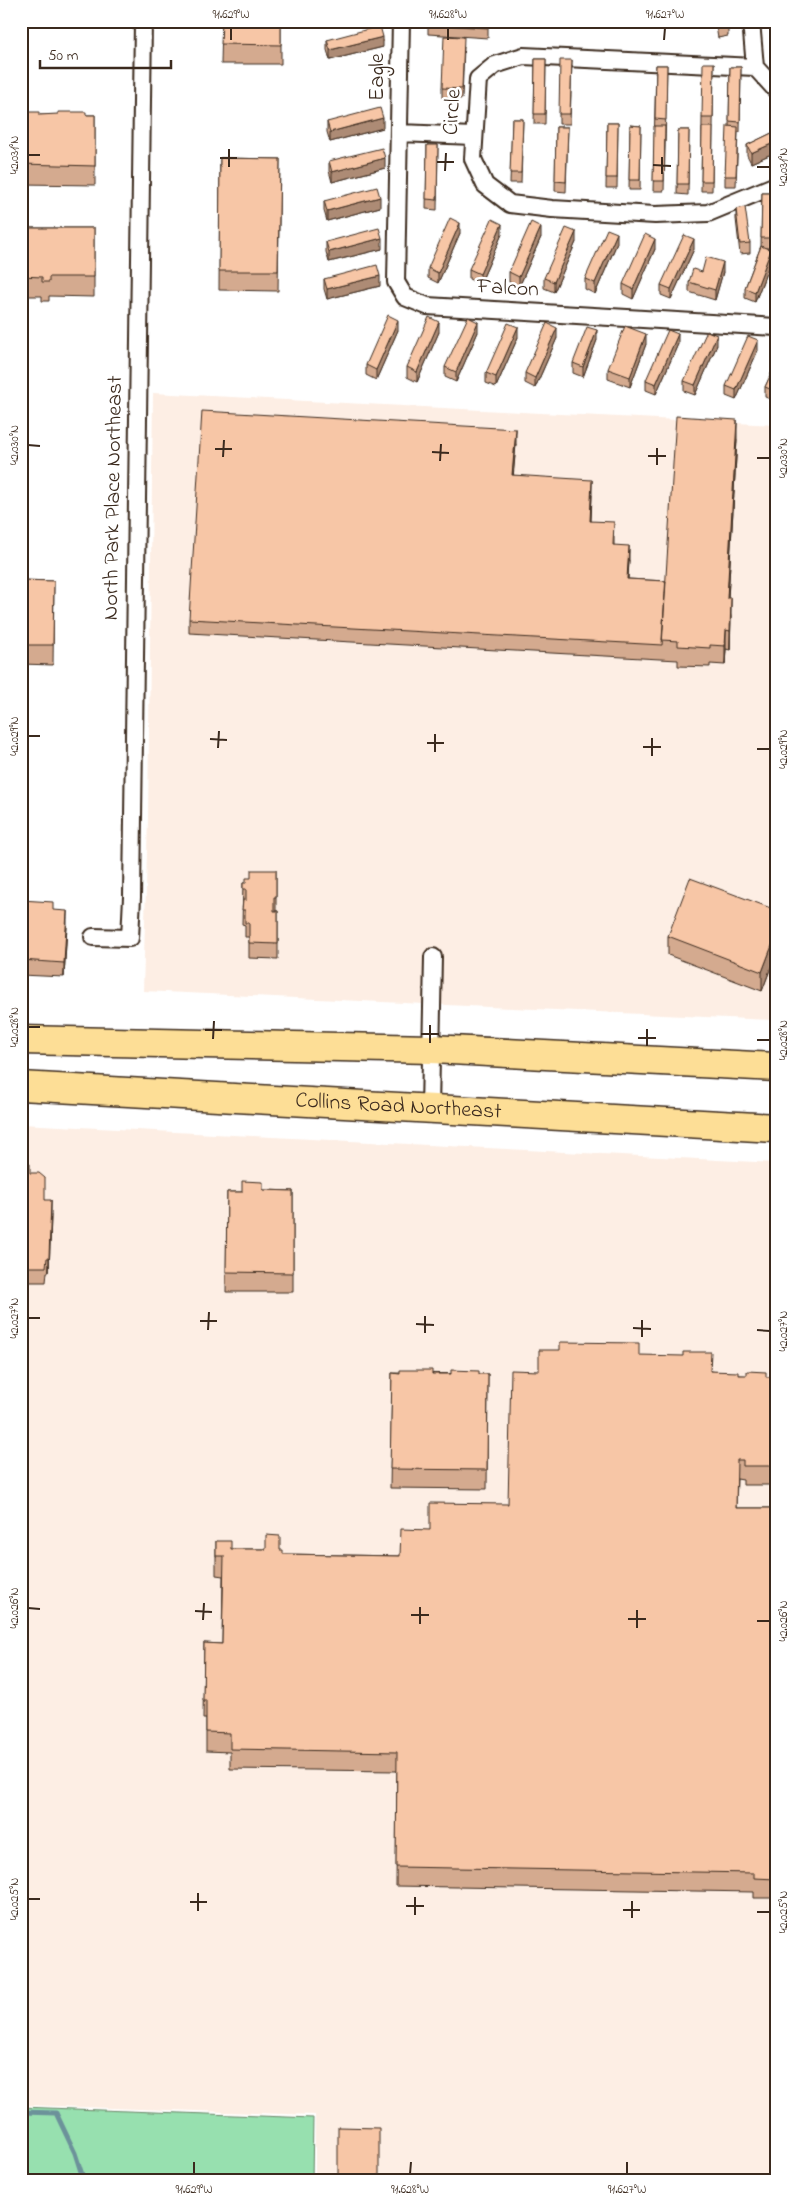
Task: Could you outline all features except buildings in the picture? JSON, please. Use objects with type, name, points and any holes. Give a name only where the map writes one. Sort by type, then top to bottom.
[{"type":"highway","points":[[21,1040],[432,1049],[776,1067]]},
{"type":"highway","name":"Collins Road Northeast","points":[[21,1086],[776,1128]]},
{"type":"street","name":"North Park Place Northeast","points":[[93,937],[130,938],[142,21]]},
{"type":"street","name":"Eagle","points":[[400,21],[400,133]]},
{"type":"street","points":[[751,21],[754,68],[776,90]]},
{"type":"street","name":"Circle","points":[[754,68],[523,56],[495,65],[478,79],[473,159],[484,185],[510,204],[552,209],[656,216],[708,213],[776,185]]},
{"type":"street","points":[[400,133],[474,136]]},
{"type":"street","name":"Falcon","points":[[400,133],[396,282],[405,297],[427,306],[776,327]]},
{"type":"street","points":[[430,1109],[433,958]]},
{"type":"shaded area","points":[[153,393],[776,425],[776,1011],[772,1020],[143,991],[148,818]]},
{"type":"shaded area","points":[[21,1124],[776,1163],[776,2181],[315,2181],[315,2115],[21,2105]]},
{"type":"green space","points":[[21,2107],[313,2118],[312,2181],[21,2181]]},
{"type":"waterway","points":[[21,2112],[56,2113],[75,2153],[84,2181]]}]
